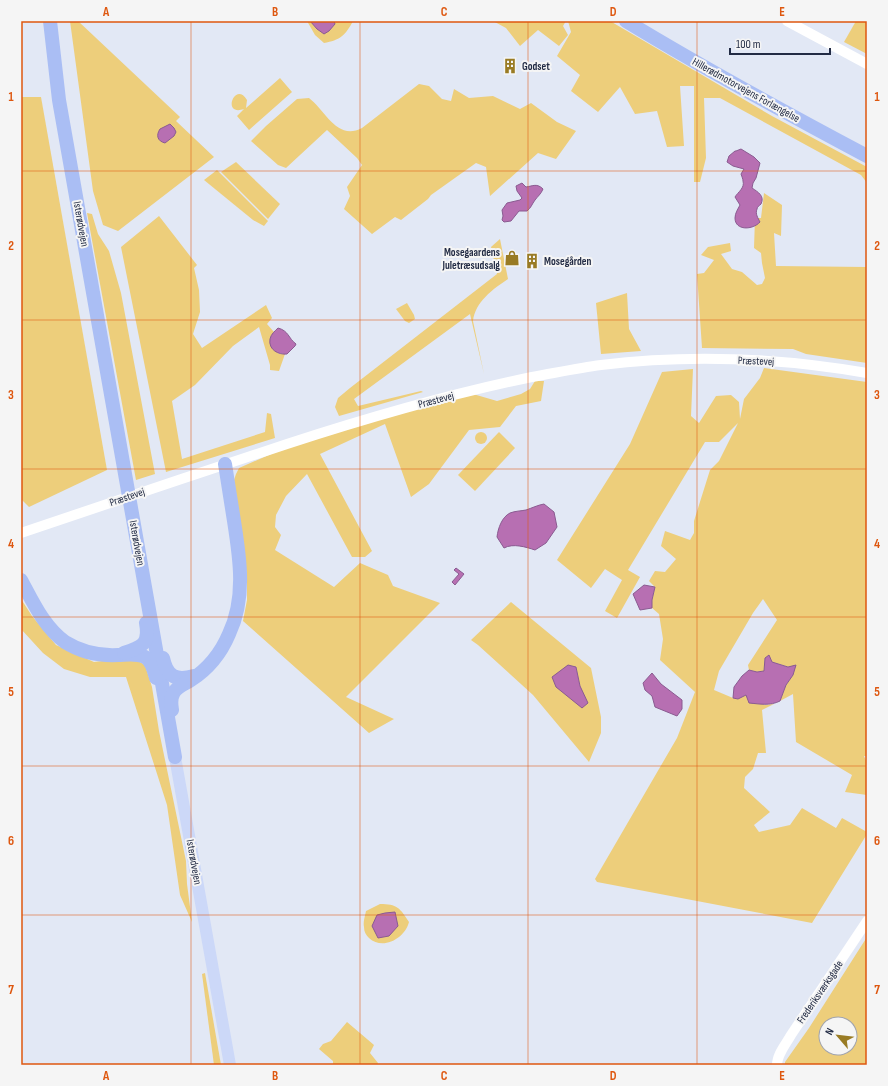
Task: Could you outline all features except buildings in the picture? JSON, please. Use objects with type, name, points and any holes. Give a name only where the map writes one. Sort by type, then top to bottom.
[{"type":"highway","name":"Isterødvejen","points":[[50,21],[59,100],[176,756]]},
{"type":"highway","name":"Hillerødmotorvejens Forlængelse","points":[[626,21],[807,125],[867,156]]},
{"type":"highway","points":[[176,756],[178,742],[171,705],[172,696],[178,687],[190,681],[208,666],[218,655],[232,630],[240,597],[241,569],[239,550],[225,464]]},
{"type":"highway","points":[[119,656],[140,647],[144,644],[146,638],[148,631],[142,598],[144,579]]},
{"type":"highway","points":[[21,580],[37,610],[49,628],[64,641],[77,648],[104,656],[138,655],[146,657],[151,663],[155,674],[165,726],[172,738]]},
{"type":"highway","points":[[148,597],[154,607],[164,664],[168,672],[173,676],[184,679],[196,676]]},
{"type":"main road","name":"Isterødvejen","points":[[176,756],[230,1065]]},
{"type":"street","points":[[787,21],[867,64]]},
{"type":"street","name":"Præstevej","points":[[21,533],[327,431],[439,398],[546,374],[601,365],[678,359],[789,362],[867,373]]},
{"type":"street","name":"Frederiksværksgade","points":[[778,1065],[778,1059],[781,1052],[791,1035],[867,921]]},
{"type":"shaded area","points":[[70,21],[78,21],[180,117],[176,121],[214,157],[118,231],[103,225],[93,191]]},
{"type":"shaded area","points":[[307,21],[310,21],[317,29],[329,31],[335,24],[334,21],[353,21],[345,34],[338,39],[324,43],[315,35]]},
{"type":"shaded area","points":[[310,21],[334,21],[335,24],[324,34]]},
{"type":"shaded area","points":[[493,21],[566,21],[563,26],[568,35],[559,46],[538,30],[520,46],[506,28]]},
{"type":"shaded area","points":[[568,21],[610,21],[772,116],[867,167],[867,183],[861,175],[720,98],[704,98],[706,158],[700,182],[694,182],[694,86],[680,86],[684,146],[667,147],[657,111],[635,114],[620,87],[598,112],[571,91],[580,75],[557,56],[571,32]]},
{"type":"shaded area","points":[[856,21],[867,21],[867,54],[844,42]]},
{"type":"shaded area","points":[[280,78],[292,92],[249,130],[237,116],[244,109],[237,110],[233,108],[232,100],[238,94],[242,95],[247,100],[246,108]]},
{"type":"shaded area","points":[[419,84],[429,86],[442,99],[451,101],[454,89],[469,98],[493,96],[520,109],[531,103],[557,122],[576,131],[556,159],[538,153],[490,196],[486,167],[476,163],[431,195],[401,220],[395,217],[372,234],[344,209],[350,196],[347,187],[362,165],[357,158],[327,130],[286,168],[278,165],[251,141],[297,99],[309,98],[332,123],[346,131],[353,131],[362,128]]},
{"type":"shaded area","points":[[21,97],[41,97],[107,470],[29,507],[21,499]]},
{"type":"shaded area","points":[[170,124],[176,132],[174,136],[165,143],[160,141],[158,138],[158,133],[160,129]]},
{"type":"shaded area","points":[[741,149],[754,157],[760,163],[752,188],[760,194],[762,199],[761,204],[756,211],[760,222],[749,228],[738,225],[735,218],[740,205],[735,197],[743,186],[741,174],[744,169],[733,166],[727,162],[729,156],[735,151]]},
{"type":"shaded area","points":[[236,162],[280,204],[268,219],[221,172]]},
{"type":"shaded area","points":[[217,170],[268,221],[264,226],[253,220],[204,180]]},
{"type":"shaded area","points":[[522,183],[526,187],[537,185],[543,189],[527,211],[519,211],[511,221],[504,222],[502,220],[502,210],[507,203],[520,200],[522,198],[517,191],[516,186]]},
{"type":"shaded area","points":[[764,193],[782,205],[781,236],[774,233],[776,266],[867,267],[867,363],[806,354],[793,349],[702,348],[697,274],[704,273],[714,260],[701,255],[708,247],[730,243],[731,251],[721,254],[732,269],[742,272],[757,285],[762,284],[765,278],[761,253],[754,248],[755,218],[761,218]]},
{"type":"shaded area","points":[[87,213],[92,214],[98,234],[109,251],[121,293],[155,474],[136,480]]},
{"type":"shaded area","points":[[159,216],[197,265],[194,268],[199,290],[200,312],[193,334],[202,348],[266,305],[272,318],[267,324],[274,332],[270,339],[279,354],[285,354],[279,371],[270,370],[270,365],[259,327],[233,346],[195,385],[172,401],[182,459],[265,432],[267,413],[271,414],[275,438],[166,472],[121,247]]},
{"type":"shaded area","points":[[500,239],[508,279],[496,287],[481,302],[474,314],[473,321],[484,374],[470,314],[354,399],[358,406],[421,391],[423,392],[339,416],[335,407],[338,398],[497,274],[491,247]]},
{"type":"shaded area","points":[[627,293],[629,329],[641,351],[601,354],[596,303]]},
{"type":"shaded area","points":[[407,303],[415,319],[409,323],[405,321],[396,309]]},
{"type":"shaded area","points":[[278,328],[282,329],[296,344],[287,354],[278,353],[272,349],[270,343],[271,337]]},
{"type":"shaded area","points":[[764,368],[867,382],[867,756],[864,756],[867,763],[867,795],[845,792],[852,775],[796,742],[793,694],[780,701],[786,685],[793,675],[789,667],[772,662],[765,658],[764,671],[757,672],[749,670],[748,665],[777,620],[763,599],[753,613],[719,671],[714,690],[737,699],[746,695],[765,705],[774,704],[762,710],[766,753],[758,753],[753,769],[745,777],[744,788],[770,812],[754,825],[759,832],[790,825],[802,808],[836,828],[842,818],[867,832],[812,923],[597,882],[595,879],[677,738],[695,692],[660,660],[663,639],[659,614],[652,608],[655,587],[649,581],[655,571],[665,572],[676,559],[661,546],[665,531],[690,540],[694,533],[694,521],[710,470],[719,461],[738,423],[719,442],[705,442],[628,570],[640,577],[617,618],[605,611],[622,580],[605,569],[591,588],[557,560],[630,444],[662,372],[693,369],[691,416],[699,423],[716,396],[731,395],[739,402],[740,419],[744,399],[760,378]]},
{"type":"shaded area","points":[[535,381],[544,381],[541,401],[516,406],[500,427],[469,430],[429,484],[411,497],[385,424],[320,454],[372,551],[365,557],[352,557],[307,474],[286,496],[276,515],[275,527],[281,535],[275,550],[334,587],[360,563],[388,575],[393,586],[440,603],[346,697],[394,719],[369,733],[243,621],[247,600],[247,577],[234,480],[236,474],[239,468],[278,451],[377,420],[473,394],[497,401],[521,394],[530,389]]},
{"type":"shaded area","points":[[479,432],[483,432],[487,438],[483,444],[479,444],[475,440],[475,436]]},
{"type":"shaded area","points":[[499,432],[515,448],[475,491],[458,475]]},
{"type":"shaded area","points":[[544,504],[554,512],[557,527],[546,543],[535,550],[515,546],[504,548],[497,537],[499,527],[505,517],[512,512],[526,510]]},
{"type":"shaded area","points":[[456,568],[464,574],[455,585],[452,582],[459,574],[454,570]]},
{"type":"shaded area","points":[[644,585],[655,587],[652,608],[640,610],[633,594]]},
{"type":"shaded area","points":[[21,599],[32,616],[56,645],[94,662],[119,659],[138,661],[145,665],[152,687],[159,731],[186,861],[187,884],[192,922],[180,895],[167,805],[126,677],[90,677],[64,669],[43,653],[21,629]]},
{"type":"shaded area","points":[[511,602],[591,668],[601,717],[601,733],[589,762],[533,695],[471,640]],"holes":[[[568,665],[576,667],[580,687],[588,702]]]},
{"type":"shaded area","points":[[769,655],[772,662],[788,667],[796,665],[793,675],[786,685],[780,701],[772,704],[761,704],[749,703],[746,695],[738,699],[733,698],[734,687],[742,676],[749,670],[757,672],[764,671],[765,658]]},
{"type":"shaded area","points":[[568,665],[576,667],[580,686],[588,703],[582,708],[556,687],[552,677]]},
{"type":"shaded area","points":[[652,673],[661,684],[682,700],[682,709],[677,716],[655,707],[652,696],[645,690],[643,683]]},
{"type":"shaded area","points":[[380,904],[398,908],[409,922],[407,928],[398,938],[387,943],[375,942],[368,937],[364,930],[366,911]]},
{"type":"shaded area","points":[[395,912],[398,926],[389,936],[378,938],[372,926],[377,915]]},
{"type":"shaded area","points":[[867,937],[867,1065],[785,1065],[785,1062],[809,1028]]},
{"type":"shaded area","points":[[205,973],[221,1065],[214,1065],[202,974]]},
{"type":"shaded area","points":[[347,1022],[374,1045],[370,1053],[378,1063],[377,1065],[333,1065],[333,1061],[319,1049],[323,1044],[331,1041]]},
{"type":"place","name":"Godset","points":[[510,66]]},
{"type":"place","name":"Mosegaardens Juletræsudsalg","points":[[512,258]]},
{"type":"place","name":"Mosegården","points":[[532,261]]}]
